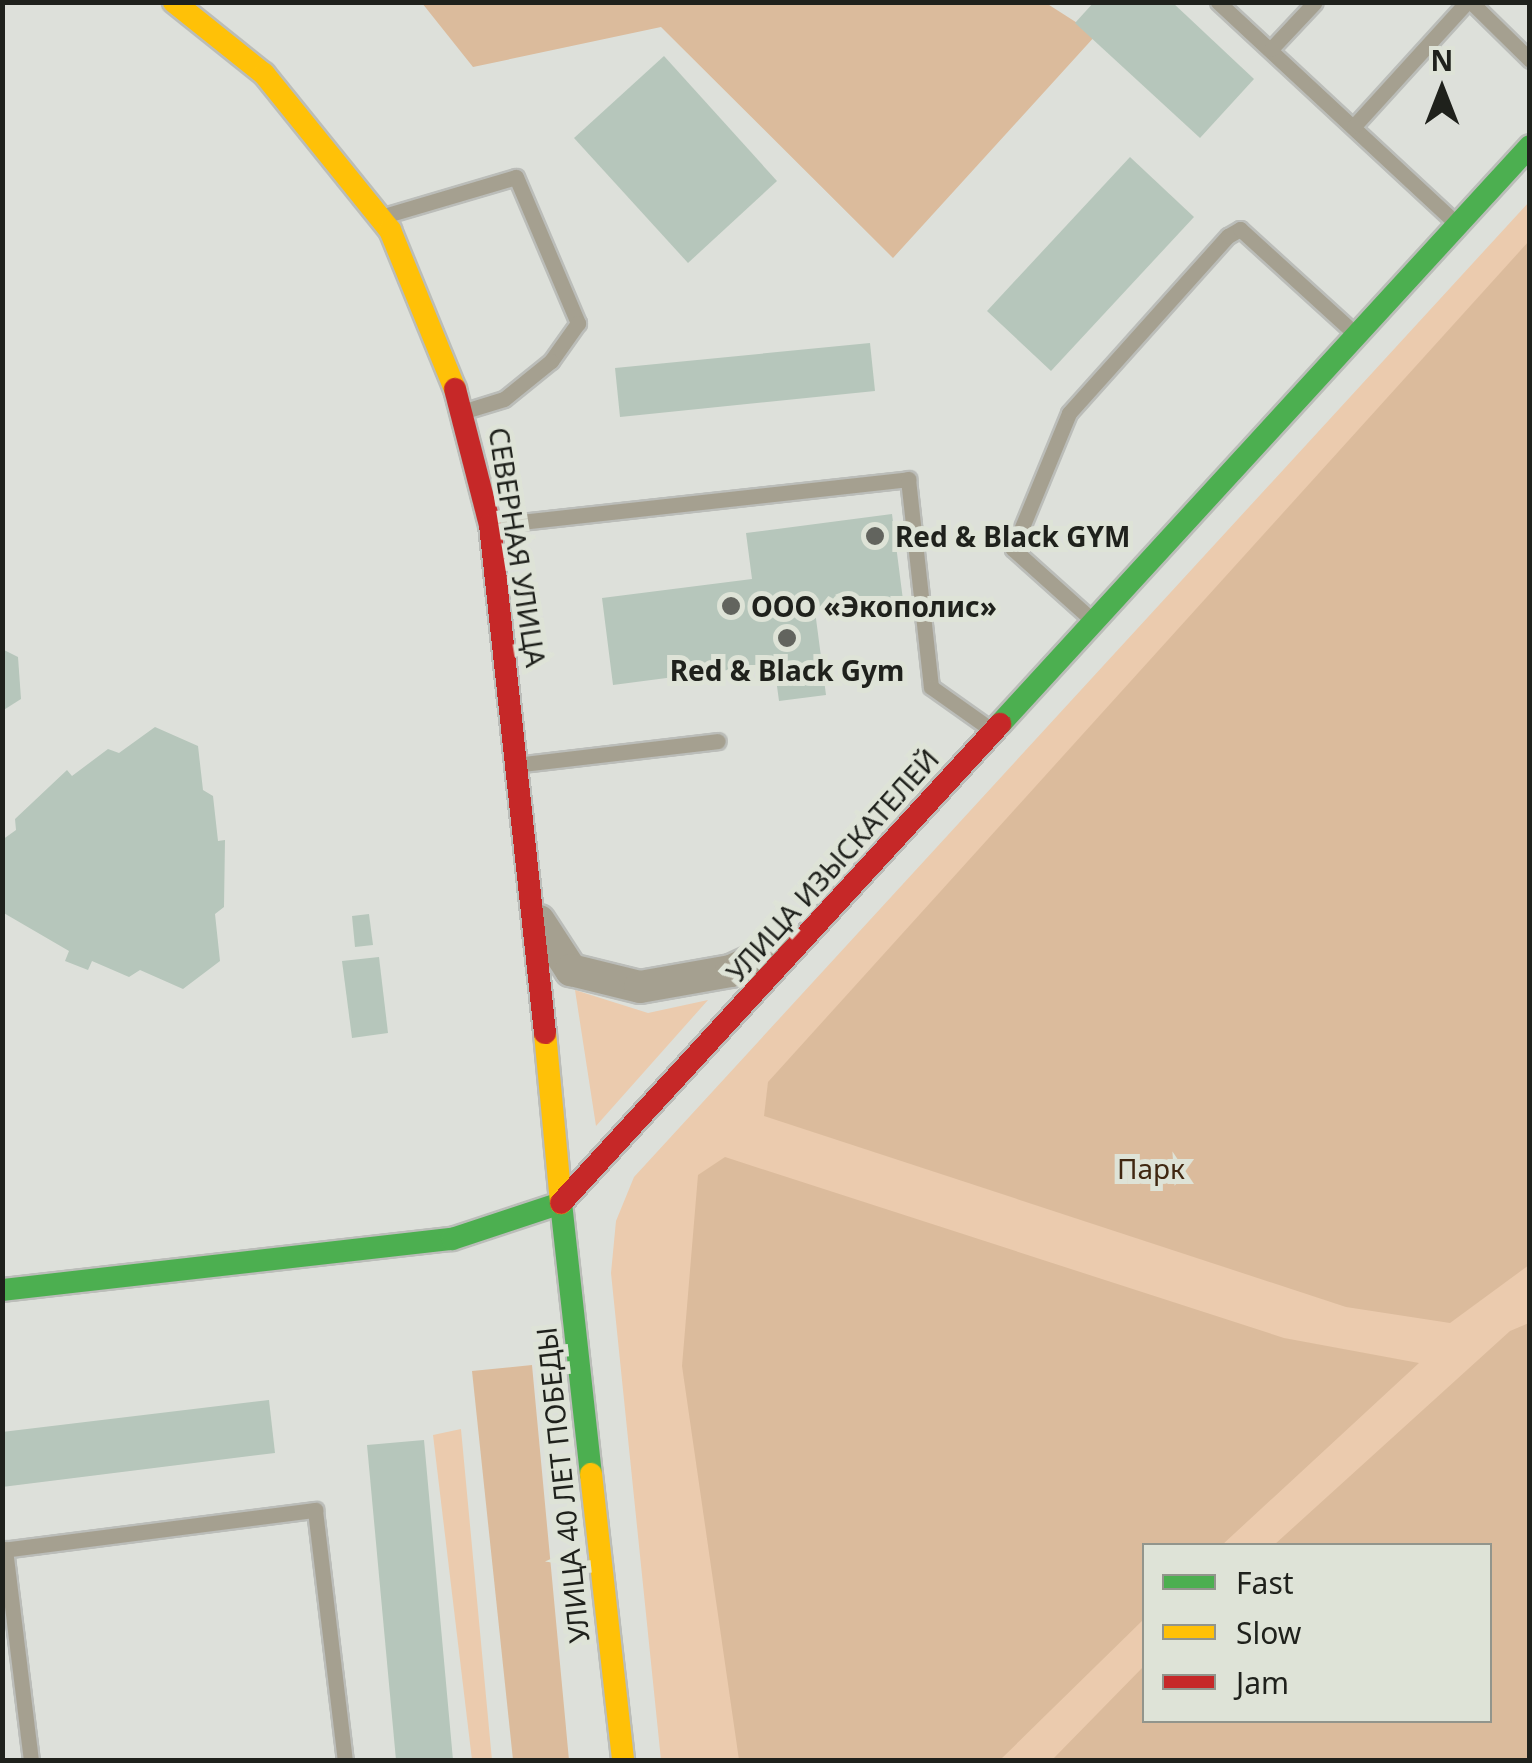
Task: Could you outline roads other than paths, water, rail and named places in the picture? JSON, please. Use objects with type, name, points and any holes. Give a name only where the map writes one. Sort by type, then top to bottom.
[{"type":"street","name":"СЕВЕРНАЯ УЛИЦА","points":[[174,2],[264,74],[380,217],[416,278],[466,412],[490,525],[535,912],[562,1203]]},
{"type":"street","name":"УЛИЦА ИЗЫСКАТЕЛЕЙ","points":[[2,1290],[452,1239],[562,1203],[1530,146]]},
{"type":"street","points":[[535,912],[551,949],[571,970],[640,988],[731,971],[809,935]]},
{"type":"street","name":"УЛИЦА 40 ЛЕТ ПОБЕДЫ","points":[[562,1203],[624,1760]]},
{"type":"lane","points":[[1218,2],[1457,224]]},
{"type":"lane","points":[[1270,50],[1314,2]]},
{"type":"lane","points":[[1354,126],[1469,2],[1530,60]]},
{"type":"lane","points":[[380,217],[516,177],[578,322],[551,361],[504,399],[466,412]]},
{"type":"lane","points":[[1094,622],[1013,549],[1070,413],[1228,236],[1240,229],[1355,334]]},
{"type":"lane","points":[[490,525],[908,479],[931,687],[994,732]]},
{"type":"lane","points":[[519,765],[718,740]]},
{"type":"lane","points":[[31,1760],[4,1550],[316,1510],[345,1760]]},
{"type":"place","name":"Red & Black GYM","points":[[875,536]]},
{"type":"place","name":"ООО «Экополис»","points":[[731,606]]},
{"type":"place","name":"Red & Black Gym","points":[[787,638]]},
{"type":"park label","name":"Парк","points":[[1151,1168]]}]
